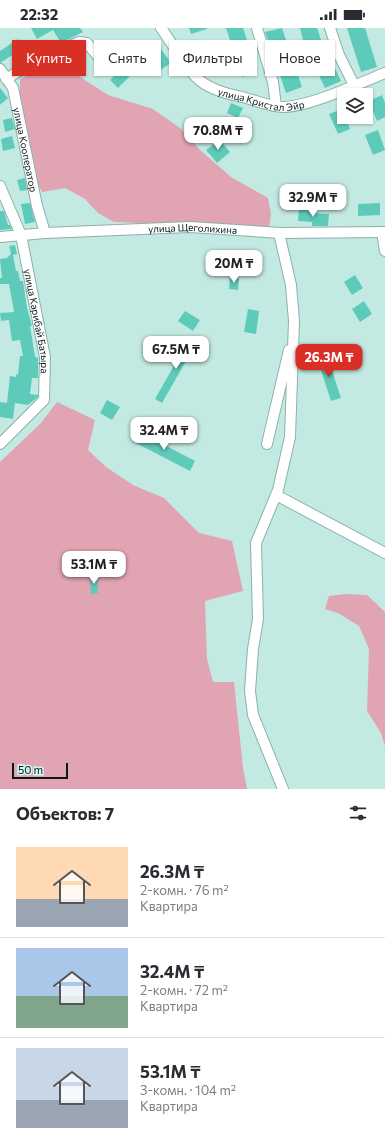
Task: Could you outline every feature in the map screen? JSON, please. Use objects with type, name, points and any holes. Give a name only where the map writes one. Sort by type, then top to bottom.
[{"type":"street","name":"улица Кристал Эйр","points":[[161,28],[197,78],[208,86],[229,94],[276,106],[283,107],[298,104],[385,73]]},
{"type":"street","points":[[257,28],[273,82],[276,106]]},
{"type":"street","points":[[330,28],[339,55],[354,85]]},
{"type":"street","points":[[6,79],[29,65],[79,42],[86,43],[94,52]]},
{"type":"street","name":"улица Кооператор","points":[[0,69],[13,88],[37,206],[45,233]]},
{"type":"street","name":"улица Карибай Батыра","points":[[0,186],[21,235],[45,357],[44,400],[0,444]]},
{"type":"street","name":"улица Щеголихина","points":[[0,237],[45,233],[190,227],[279,233],[384,232]]},
{"type":"street","points":[[384,232],[385,251]]},
{"type":"street","points":[[279,233],[291,285],[294,333],[290,437],[276,495],[256,543],[258,619],[253,649],[250,691],[253,715],[283,789]]},
{"type":"street","points":[[267,444],[278,391],[294,333]]},
{"type":"street","points":[[276,495],[385,553]]},
{"type":"shaded area","points":[[26,76],[79,76],[108,95],[153,109],[180,128],[199,149],[231,177],[268,198],[271,214],[269,228],[114,222],[98,213],[85,199],[65,188],[42,192],[35,178],[20,105],[20,79]]},
{"type":"shaded area","points":[[57,402],[95,420],[88,450],[106,467],[133,485],[164,498],[199,533],[232,541],[243,591],[205,601],[207,659],[213,682],[234,682],[243,768],[247,789],[0,789],[0,462],[40,424]]},
{"type":"shaded area","points":[[347,594],[367,595],[385,612],[385,746],[381,733],[367,711],[369,649],[359,626],[340,614],[325,609],[329,596]]},
{"type":"building","points":[[31,28],[80,28],[83,32],[67,40],[59,40],[53,30],[37,39]]},
{"type":"building","points":[[189,28],[207,28],[207,29],[191,34]]},
{"type":"building","points":[[226,28],[243,28],[247,40],[230,40]]},
{"type":"building","points":[[282,28],[286,40],[268,40],[265,32]]},
{"type":"building","points":[[300,28],[317,28],[321,40],[303,40]]},
{"type":"building","points":[[347,28],[365,28],[377,67],[361,72]]},
{"type":"building","points":[[12,43],[12,55],[0,63],[0,51]]},
{"type":"building","points":[[161,49],[169,60],[169,64],[161,70]]},
{"type":"building","points":[[335,68],[341,81],[325,88],[319,76],[335,76]]},
{"type":"building","points":[[114,76],[130,76],[118,88],[110,80]]},
{"type":"building","points":[[280,76],[298,76],[302,87],[286,93]]},
{"type":"building","points":[[0,88],[8,98],[0,105]]},
{"type":"building","points":[[382,95],[385,103],[385,117],[377,121],[373,111],[373,99]]},
{"type":"building","points":[[231,103],[243,108],[238,118],[227,113]]},
{"type":"building","points":[[337,111],[337,124],[348,124],[350,129],[338,134],[329,114]]},
{"type":"building","points":[[12,118],[15,129],[5,132],[3,120]]},
{"type":"building","points":[[378,130],[385,150],[373,155],[365,135]]},
{"type":"building","points":[[12,136],[15,148],[3,151],[1,139]]},
{"type":"building","points":[[220,140],[230,152],[217,163],[206,150]]},
{"type":"building","points":[[25,178],[27,190],[20,191],[17,180]]},
{"type":"building","points":[[30,203],[35,222],[25,224],[21,204]]},
{"type":"building","points":[[380,203],[380,215],[358,216],[358,204]]},
{"type":"building","points":[[299,208],[311,209],[311,213],[329,214],[328,226],[312,226],[312,222],[298,221]]},
{"type":"building","points":[[0,211],[4,211],[8,225],[10,225],[12,229],[0,230]]},
{"type":"building","points":[[15,245],[17,254],[13,255],[16,271],[18,271],[20,281],[23,281],[27,308],[32,326],[30,326],[35,357],[38,358],[38,378],[32,378],[30,394],[38,395],[38,397],[28,405],[15,403],[13,419],[0,417],[0,402],[7,403],[10,376],[16,377],[16,374],[18,375],[20,356],[23,356],[20,340],[12,341],[9,320],[1,321],[0,313],[14,312],[9,284],[0,284],[0,278],[2,278],[0,259],[7,258],[11,254],[9,246]]},
{"type":"building","points":[[355,275],[363,288],[352,295],[344,282]]},
{"type":"building","points":[[230,277],[239,278],[238,290],[229,289]]},
{"type":"building","points":[[364,301],[372,314],[360,322],[352,309]]},
{"type":"building","points":[[248,309],[259,311],[256,334],[244,332]]},
{"type":"building","points":[[185,311],[200,320],[193,331],[178,321]]},
{"type":"building","points":[[191,336],[198,340],[162,403],[155,399]]},
{"type":"building","points":[[327,355],[341,398],[331,401],[317,358]]},
{"type":"building","points":[[107,400],[120,407],[112,420],[100,413]]},
{"type":"building","points":[[138,431],[195,461],[190,471],[132,441]]},
{"type":"building","points":[[90,577],[97,577],[98,593],[91,594]]}]
